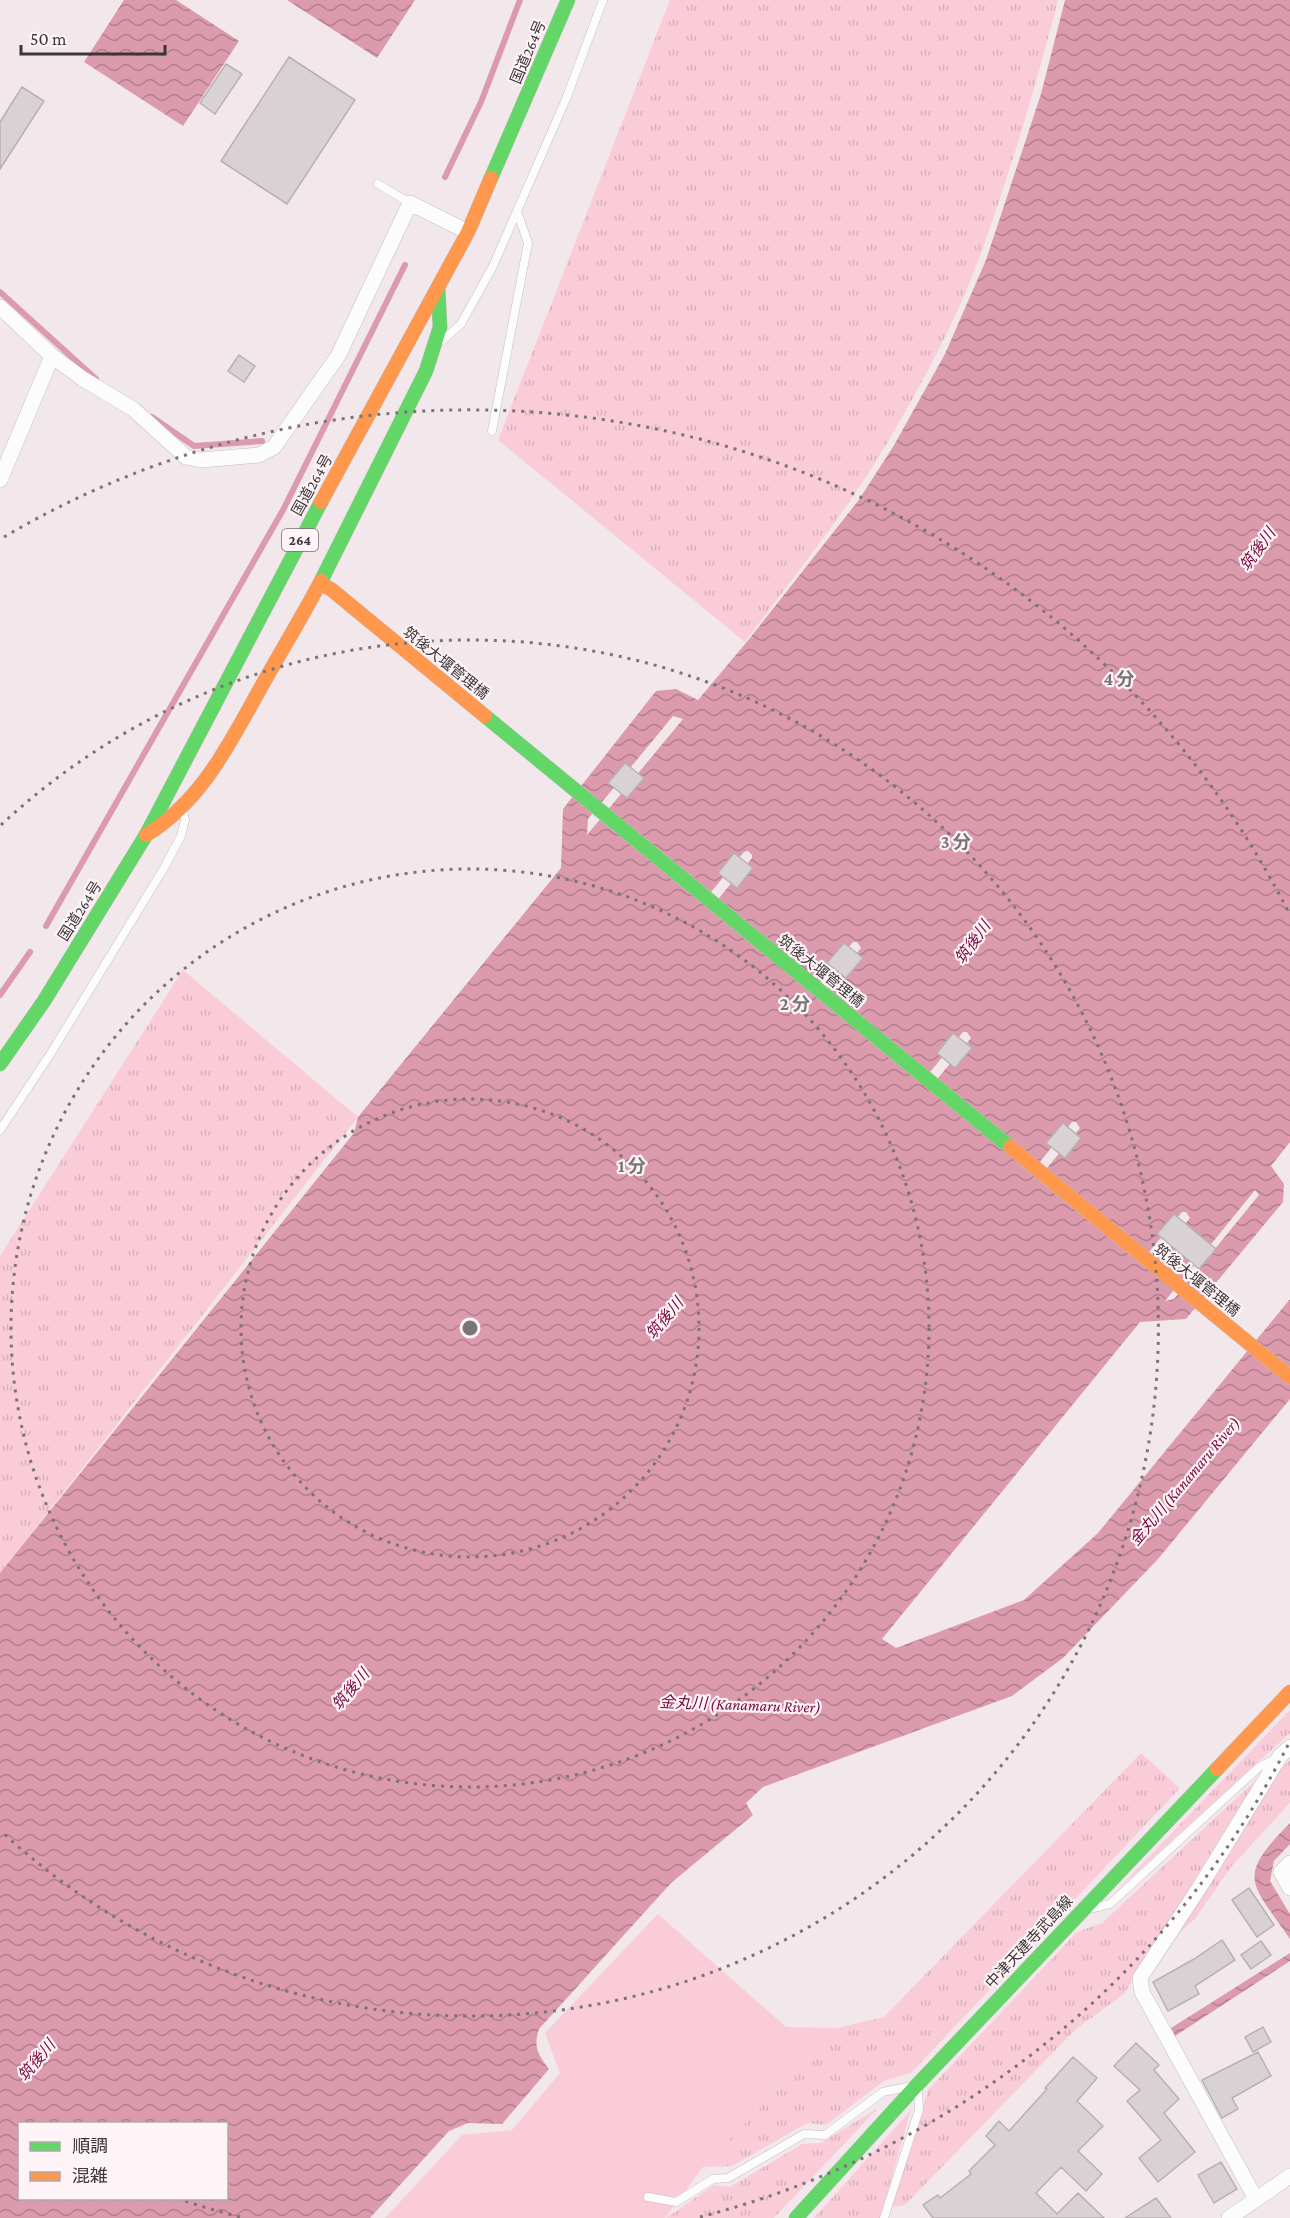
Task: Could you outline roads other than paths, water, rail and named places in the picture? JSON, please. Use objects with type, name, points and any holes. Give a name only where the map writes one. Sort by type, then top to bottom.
[{"type":"main road","name":"国道264号","points":[[0,1064],[44,1000],[146,835],[288,562],[468,232],[568,0]]},
{"type":"main road","points":[[146,835],[167,824],[195,795],[212,773],[320,583],[426,371],[440,327],[438,288]]},
{"type":"main road","name":"筑後大堰管理橋","points":[[320,583],[332,590],[1290,1377]]},
{"type":"main road","name":"中津天建寺武島線","points":[[796,2218],[918,2085],[1290,1692]]},
{"type":"street","points":[[0,307],[52,356],[83,379],[133,409],[186,457],[201,460],[259,455],[274,447],[338,356],[410,203],[468,232]]},
{"type":"street","points":[[0,480],[52,356]]},
{"type":"street","points":[[1256,2199],[1142,1992],[1140,1978],[1285,1751]]},
{"type":"street","points":[[1290,1863],[1281,1872],[1290,1888]]},
{"type":"street","points":[[1229,2218],[1290,2176]]},
{"type":"lane","points":[[433,348],[461,324],[493,266],[566,99],[603,0]]},
{"type":"lane","points":[[378,184],[410,203]]},
{"type":"lane","points":[[492,431],[528,243],[517,211]]},
{"type":"lane","points":[[0,1130],[69,1025],[164,868],[181,836],[185,820],[183,807]]},
{"type":"lane","points":[[1081,1912],[1110,1904],[1259,1767],[1285,1751]]},
{"type":"lane","points":[[648,2197],[676,2202],[713,2179],[728,2178],[804,2134],[825,2135],[883,2092],[918,2085],[919,2110],[884,2218]]},
{"type":"water","points":[[124,0],[176,0],[239,41],[183,126],[84,62]]},
{"type":"water","points":[[287,0],[415,0],[377,58]]},
{"type":"water","points":[[1065,0],[1290,0],[1290,1142],[1271,1166],[1284,1184],[1283,1202],[1186,1319],[1140,1322],[882,1639],[896,1648],[1024,1600],[1098,1533],[1290,1299],[1290,1399],[1158,1559],[1063,1658],[1012,1696],[763,1787],[746,1803],[753,1815],[671,1883],[539,2029],[536,2041],[538,2051],[549,2069],[502,2124],[468,2123],[449,2131],[370,2218],[0,2218],[0,1573],[354,1133],[358,1117],[561,868],[563,809],[656,691],[676,689],[698,700],[858,501],[893,447],[945,354],[986,260],[1041,94]],"holes":[[[673,716],[683,719],[587,835],[588,819]],[[748,851],[752,858],[710,909],[702,903],[744,852]],[[853,942],[857,942],[861,948],[819,999],[812,993]],[[963,1032],[967,1032],[971,1038],[929,1089],[921,1083]],[[1072,1122],[1076,1122],[1080,1128],[1038,1179],[1031,1173]],[[1255,1190],[1259,1195],[1174,1299],[1165,1301]],[[1182,1212],[1186,1212],[1190,1218],[1148,1269],[1140,1263]]]},
{"type":"water","points":[[1290,1823],[1290,1844],[1274,1861],[1270,1881],[1290,1914],[1290,1939],[1258,1892],[1255,1880],[1261,1856]]},
{"type":"water","points":[[1290,1953],[1290,1961],[1175,2036],[1171,2028]]},
{"type":"waterway","points":[[445,177],[481,102],[520,0]]},
{"type":"waterway","points":[[46,926],[283,510],[405,265]]},
{"type":"waterway","points":[[0,292],[96,379]]},
{"type":"waterway","points":[[152,417],[194,446],[262,441]]},
{"type":"waterway","points":[[0,995],[30,952]]},
{"type":"water label","name":"筑後川","points":[[1257,549]]},
{"type":"water label","name":"筑後川","points":[[972,942]]},
{"type":"water label","name":"筑後川","points":[[664,1318]]},
{"type":"water label","name":"金丸川 (Kanamaru River)","points":[[1184,1481]]},
{"type":"water label","name":"筑後川","points":[[350,1689]]},
{"type":"water label","name":"金丸川 (Kanamaru River)","points":[[740,1704]]},
{"type":"water label","name":"筑後川","points":[[36,2060]]}]
